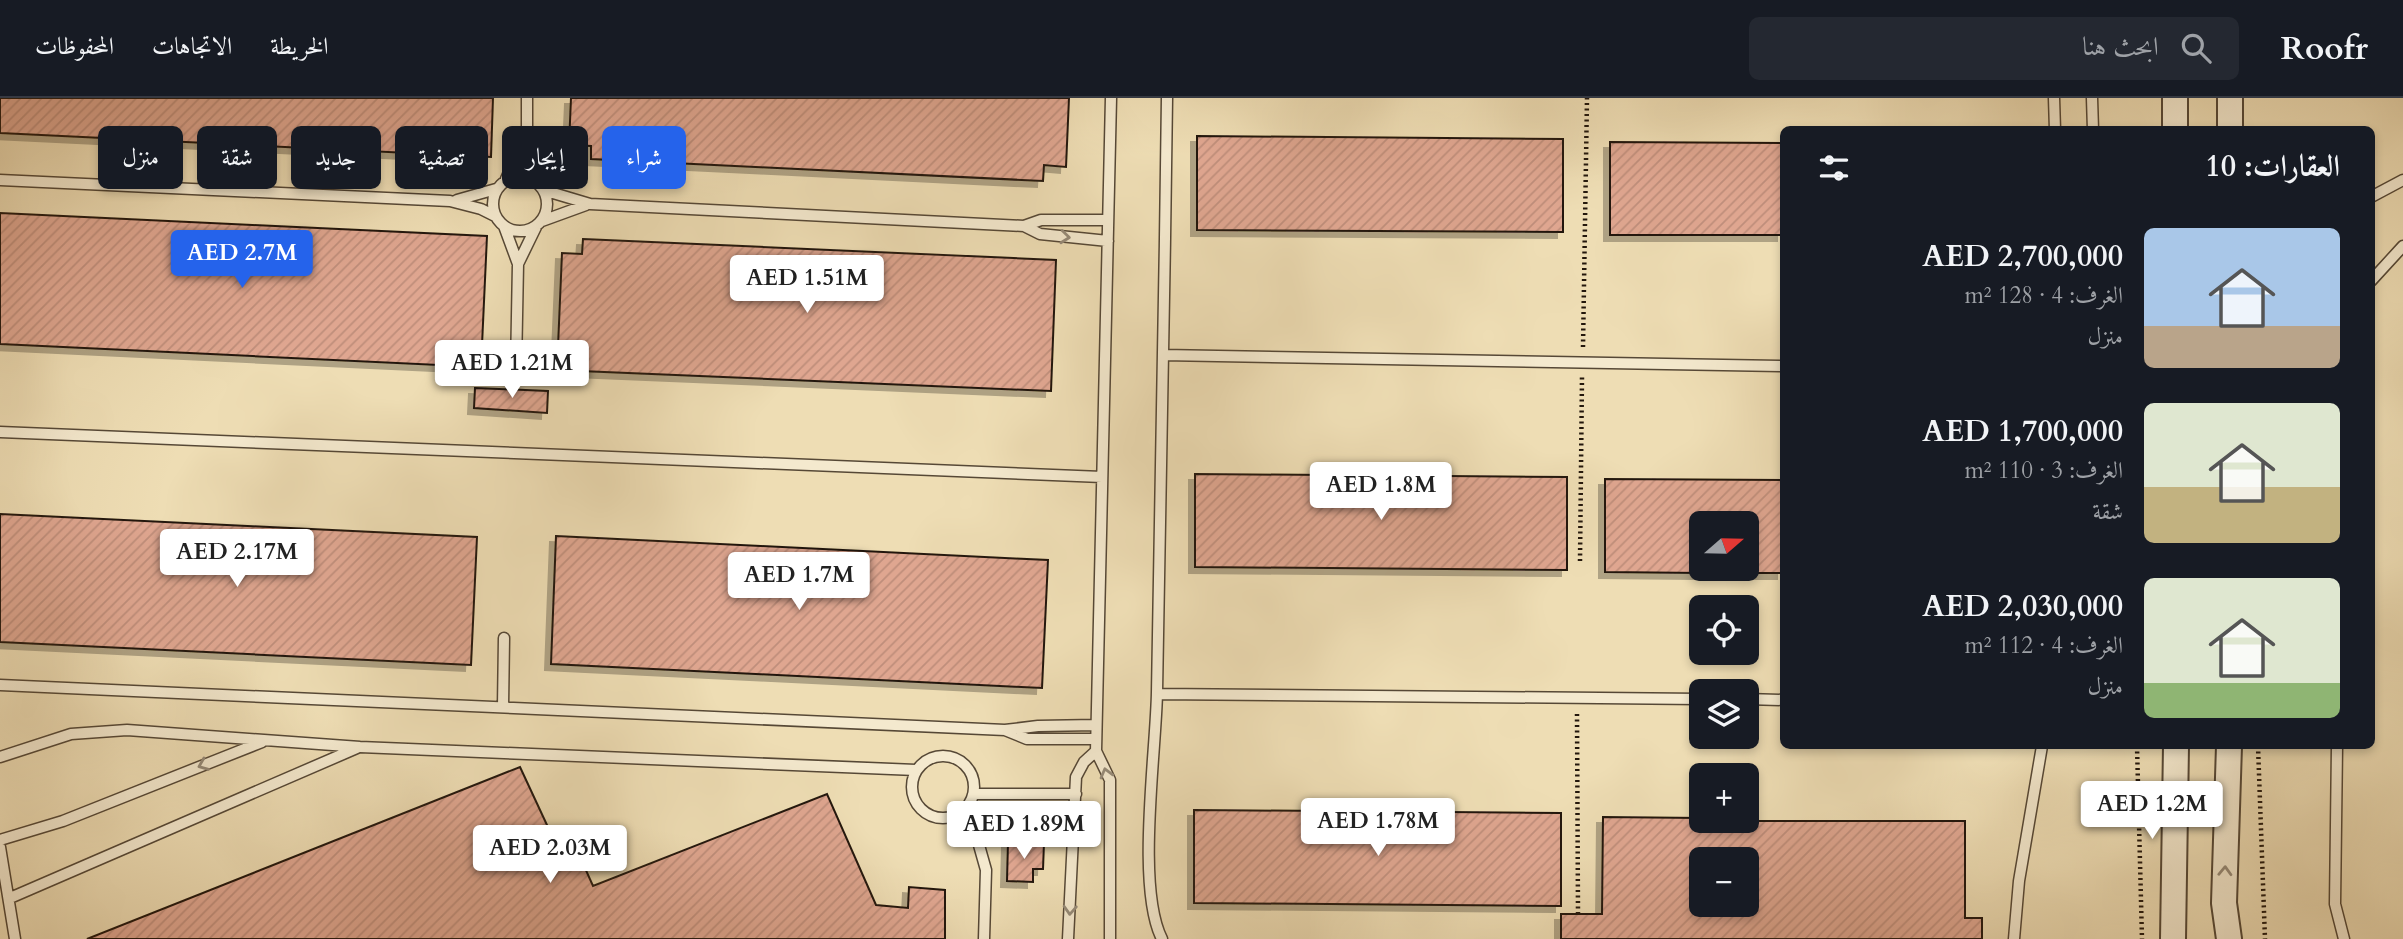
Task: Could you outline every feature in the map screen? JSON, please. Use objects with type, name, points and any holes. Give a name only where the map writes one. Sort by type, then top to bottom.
[{"type":"street","points":[[2175,98],[2175,126]]},
{"type":"street","points":[[2230,98],[2230,126]]},
{"type":"street","points":[[2173,939],[2176,749]]},
{"type":"street","points":[[2229,749],[2224,903],[2229,939]]},
{"type":"lane","points":[[526,126],[527,98]]},
{"type":"lane","points":[[1110,939],[1110,780],[1096,751],[1096,725],[1111,98]]},
{"type":"lane","points":[[1162,939],[1152,906],[1149,872],[1157,694],[1167,98]]},
{"type":"lane","points":[[2054,98],[2055,126]]},
{"type":"lane","points":[[2092,98],[2093,126]]},
{"type":"lane","points":[[0,180],[450,201],[481,209],[495,216]]},
{"type":"lane","points":[[2375,195],[2403,180]]},
{"type":"lane","points":[[450,201],[496,189],[502,183]]},
{"type":"lane","points":[[496,189],[492,207],[503,226],[518,264],[516,368]]},
{"type":"lane","points":[[518,264],[539,223],[547,200],[542,189]]},
{"type":"lane","points":[[548,189],[590,204],[1024,226],[1041,220],[1108,220]]},
{"type":"lane","points":[[503,226],[514,231],[590,204]]},
{"type":"lane","points":[[1024,226],[1040,234],[1108,241]]},
{"type":"lane","points":[[2375,277],[2403,246]]},
{"type":"lane","points":[[1163,355],[1780,366]]},
{"type":"lane","points":[[0,432],[1102,477]]},
{"type":"lane","points":[[503,706],[504,638]]},
{"type":"lane","points":[[0,685],[1005,730],[1038,726],[1096,725]]},
{"type":"lane","points":[[1157,694],[1689,699]]},
{"type":"lane","points":[[1759,699],[1780,700]]},
{"type":"lane","points":[[0,757],[71,734],[99,730],[359,747],[916,770]]},
{"type":"lane","points":[[1005,730],[1027,739],[1096,739]]},
{"type":"lane","points":[[0,840],[63,821],[266,740]]},
{"type":"lane","points":[[10,898],[359,747]]},
{"type":"lane","points":[[2014,939],[2019,881],[2041,749]]},
{"type":"lane","points":[[2337,749],[2335,904],[2344,939]]},
{"type":"lane","points":[[1068,939],[1076,794],[1080,770],[1096,751]]},
{"type":"lane","points":[[936,755],[960,760],[969,769],[974,794],[968,806],[958,815],[944,818],[931,816],[919,808],[912,796],[911,783],[916,770],[925,760],[936,755]]},
{"type":"lane","points":[[974,794],[1076,794]]},
{"type":"lane","points":[[968,806],[986,870],[984,939]]},
{"type":"lane","points":[[0,847],[15,939]]},
{"type":"path","points":[[1580,561],[1587,98]]},
{"type":"path","points":[[1577,698],[1578,913]]},
{"type":"path","points":[[2137,749],[2142,939]]},
{"type":"path","points":[[2258,749],[2265,939]]},
{"type":"building","points":[[0,98],[493,98],[491,157],[488,157],[488,126],[395,126],[395,152],[381,152],[381,126],[291,126],[291,147],[277,147],[277,126],[197,126],[197,143],[183,142],[183,126],[98,126],[98,138],[0,133]]},
{"type":"building","points":[[571,98],[1069,98],[1066,167],[1044,165],[1043,181],[686,164],[686,126],[602,126],[602,160],[591,159],[588,126],[570,126]]},
{"type":"building","points":[[1197,136],[1563,139],[1563,232],[1197,230]]},
{"type":"building","points":[[1610,142],[1780,143],[1780,235],[1610,235]]},
{"type":"building","points":[[0,213],[487,236],[481,367],[0,344]]},
{"type":"building","points":[[583,239],[1056,260],[1051,391],[557,370],[562,253],[582,254]]},
{"type":"building","points":[[475,388],[548,391],[547,413],[474,408]]},
{"type":"building","points":[[1195,474],[1567,477],[1567,570],[1195,567]]},
{"type":"building","points":[[1605,479],[1780,480],[1780,573],[1759,573],[1759,511],[1689,511],[1689,573],[1605,572]]},
{"type":"building","points":[[0,514],[477,537],[471,665],[0,642]]},
{"type":"building","points":[[556,536],[1048,560],[1042,688],[551,664]]},
{"type":"building","points":[[520,767],[560,853],[576,848],[593,886],[827,794],[876,905],[908,908],[909,887],[945,890],[945,939],[87,939]]},
{"type":"building","points":[[1194,810],[1561,813],[1561,906],[1194,903]]},
{"type":"building","points":[[1603,817],[1689,818],[1689,833],[1759,833],[1759,821],[1965,821],[1965,918],[1982,918],[1982,939],[1561,939],[1561,914],[1602,914]]},
{"type":"building","points":[[1008,842],[1044,843],[1043,869],[1033,869],[1033,882],[1007,881]]}]
